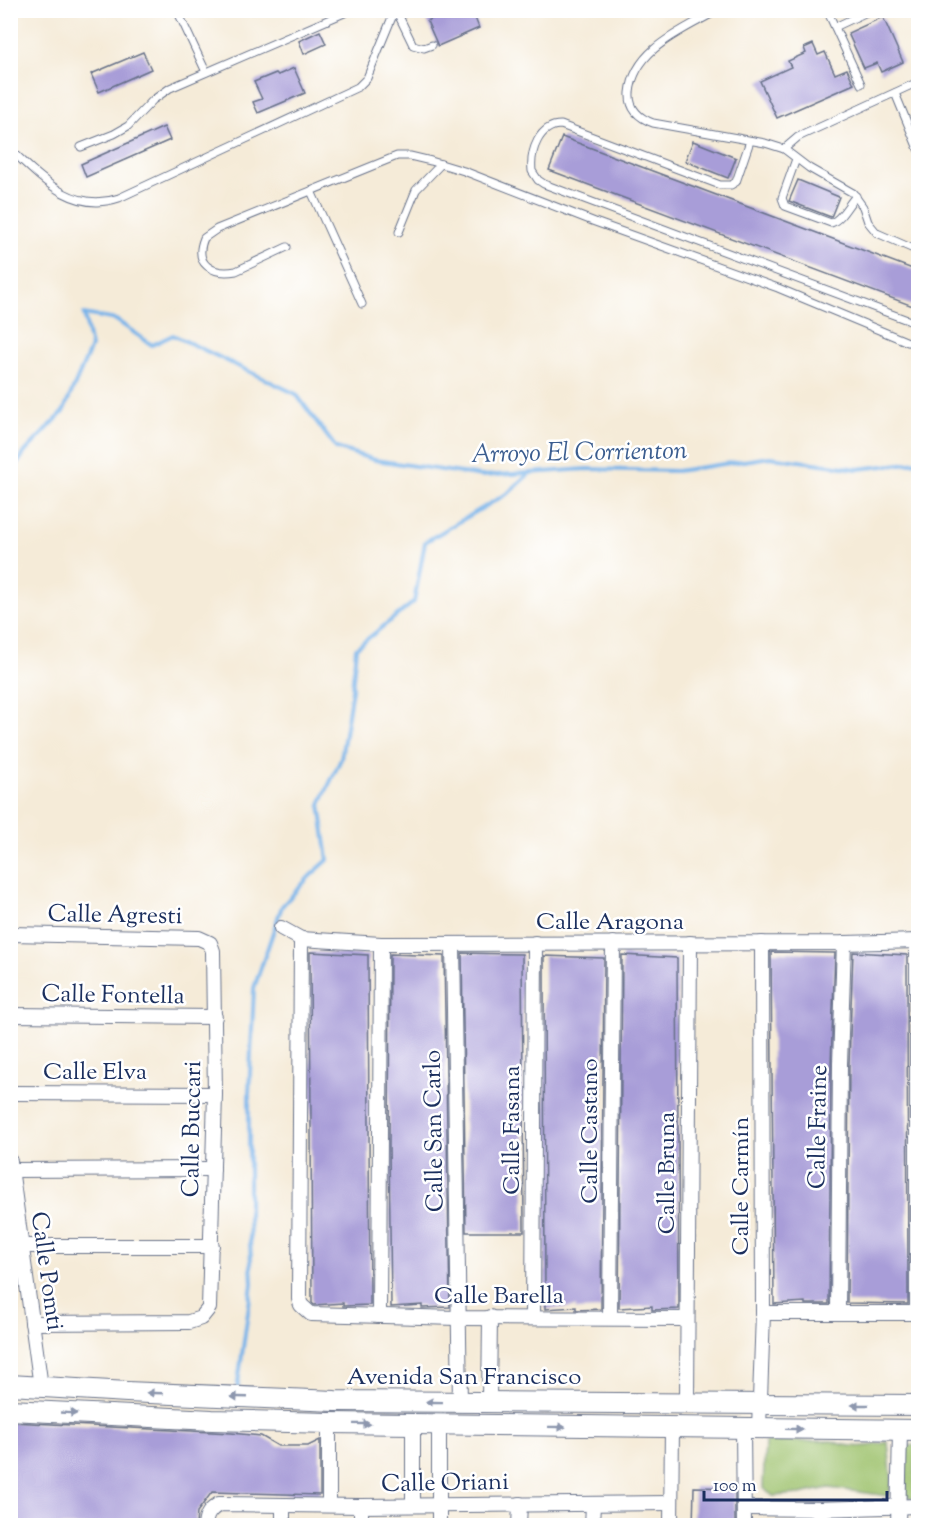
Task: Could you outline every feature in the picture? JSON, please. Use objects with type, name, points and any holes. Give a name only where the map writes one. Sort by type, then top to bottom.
[{"type":"street","points":[[281,928],[302,939]]},
{"type":"street","name":"Calle Agresti","points":[[10,934],[199,938],[210,943],[213,951]]},
{"type":"street","name":"Calle Aragona","points":[[302,939],[381,944],[918,941]]},
{"type":"street","name":"Calle Barella","points":[[302,939],[299,1299],[301,1305],[311,1314],[457,1318],[687,1319]]},
{"type":"street","points":[[763,1312],[918,1313],[918,941]]},
{"type":"street","name":"Calle Fasana","points":[[532,1317],[535,943]]},
{"type":"street","name":"Calle Castano","points":[[610,1318],[613,943]]},
{"type":"street","name":"Calle Bruna","points":[[687,1403],[690,943]]},
{"type":"street","name":"Calle Carmín","points":[[744,1526],[751,1428],[759,1404],[763,1312],[762,943]]},
{"type":"street","name":"Calle Fraine","points":[[838,1312],[840,1064],[844,943]]},
{"type":"street","points":[[379,1316],[381,944]]},
{"type":"street","name":"Calle San Carlo","points":[[453,944],[460,1403]]},
{"type":"street","name":"Calle Buccari","points":[[32,1323],[189,1322],[201,1318],[209,1308],[215,1094],[213,951]]},
{"type":"street","name":"Calle Fontella","points":[[10,1015],[214,1017]]},
{"type":"street","name":"Calle Elva","points":[[10,1093],[215,1094]]},
{"type":"street","points":[[11,1166],[213,1169]]},
{"type":"street","name":"Calle Pomti","points":[[11,1166],[41,1387]]},
{"type":"street","points":[[22,1246],[212,1246]]},
{"type":"street","points":[[489,1402],[490,1317]]},
{"type":"street","name":"Avenida San Francisco","points":[[10,1385],[213,1396],[460,1403],[918,1405]]},
{"type":"street","points":[[625,1428],[626,1402]]},
{"type":"street","name":"Avenida San Francisco","points":[[10,1410],[261,1422],[909,1430]]},
{"type":"street","points":[[328,1423],[329,1505]]},
{"type":"street","points":[[413,1425],[413,1504]]},
{"type":"street","points":[[439,1425],[440,1526]]},
{"type":"street","points":[[671,1526],[672,1428]]},
{"type":"street","points":[[898,1526],[909,1430]]},
{"type":"street","name":"Calle Oriani","points":[[205,1526],[208,1513],[219,1504],[361,1506],[671,1503]]},
{"type":"street","points":[[519,1504],[519,1526]]},
{"type":"street","points":[[592,1526],[593,1504]]},
{"type":"street","points":[[283,1505],[283,1526]]},
{"type":"street","points":[[361,1506],[361,1526]]},
{"type":"street","points":[[744,1508],[820,1509],[918,1506]]},
{"type":"street","points":[[820,1509],[820,1526]]},
{"type":"lane","points":[[177,10],[206,72]]},
{"type":"lane","points":[[81,147],[122,130],[161,93],[351,10]]},
{"type":"lane","points":[[395,10],[412,45],[424,48],[432,45]]},
{"type":"lane","points":[[10,149],[48,185],[62,194],[96,202],[120,198],[358,87],[367,78],[395,10]]},
{"type":"lane","points":[[718,10],[663,43],[644,58],[634,73],[630,99],[637,115],[653,123],[784,149],[796,159],[844,186],[856,196],[868,222],[877,233],[918,251]]},
{"type":"lane","points":[[827,10],[861,84]]},
{"type":"lane","points":[[835,27],[871,10]]},
{"type":"lane","points":[[784,149],[798,137],[918,82]]},
{"type":"lane","points":[[895,93],[918,149]]},
{"type":"lane","points":[[750,141],[735,182],[727,186],[720,186],[561,125],[551,126],[543,132],[535,147],[532,171],[544,184],[918,324]]},
{"type":"lane","points":[[287,247],[236,271],[227,272],[212,270],[202,261],[201,255],[202,243],[210,233],[397,156],[410,156],[441,164],[778,288],[908,342],[918,343]]},
{"type":"lane","points":[[796,159],[782,198],[785,206],[831,223],[838,220],[856,196]]},
{"type":"lane","points":[[399,232],[416,190],[441,164]]},
{"type":"lane","points":[[311,191],[362,304]]},
{"type":"green space","points":[[832,1441],[860,1446],[888,1442],[892,1482],[888,1496],[829,1488],[800,1494],[773,1496],[763,1488],[765,1442]]},
{"type":"green space","points":[[916,1445],[915,1498],[910,1498],[906,1494],[907,1446]]},
{"type":"building","points":[[451,10],[472,10],[479,28],[438,46],[427,21]]},
{"type":"building","points":[[883,17],[903,62],[881,72],[877,63],[864,68],[848,33]]},
{"type":"building","points":[[320,31],[326,44],[304,54],[299,41]]},
{"type":"building","points":[[813,44],[818,55],[825,52],[835,74],[847,69],[854,84],[777,118],[760,81],[791,67],[788,61],[806,53],[804,48]]},
{"type":"building","points":[[143,52],[151,69],[99,92],[91,74]]},
{"type":"building","points":[[294,68],[305,93],[258,113],[253,102],[262,99],[254,82]]},
{"type":"building","points":[[164,127],[170,140],[86,177],[81,164]]},
{"type":"building","points":[[562,137],[918,271],[918,308],[549,170]]},
{"type":"building","points":[[693,141],[736,158],[728,178],[685,161]]},
{"type":"building","points":[[798,180],[839,197],[831,217],[789,201]]},
{"type":"building","points":[[310,952],[368,955],[370,1305],[343,1306],[343,1303],[314,1305],[312,1303]]},
{"type":"building","points":[[771,952],[835,953],[831,1064],[829,1304],[805,1304],[805,1302],[774,1304]]},
{"type":"building","points":[[853,952],[907,955],[908,1304],[847,1303],[849,1064]]},
{"type":"building","points":[[462,953],[522,954],[524,1232],[466,1232]]},
{"type":"building","points":[[390,954],[444,956],[450,1307],[422,1308],[422,1305],[391,1307]]},
{"type":"building","points":[[622,955],[677,958],[679,1309],[652,1310],[652,1306],[619,1308]]},
{"type":"building","points":[[544,956],[604,958],[601,1309],[576,1310],[576,1307],[545,1309]]},
{"type":"building","points":[[10,1422],[231,1433],[261,1436],[278,1446],[308,1446],[320,1440],[320,1495],[212,1492],[197,1512],[196,1526],[10,1526]]},
{"type":"building","points":[[694,1487],[735,1488],[735,1526],[693,1526]]},
{"type":"waterway","name":"Arroyo El Corrienton","points":[[10,475],[25,452],[63,412],[91,347],[84,314],[116,320],[152,345],[173,335],[296,394],[336,448],[375,460],[482,476],[587,469],[677,471],[770,457],[858,469],[918,462]]},
{"type":"waterway","points":[[237,1390],[252,1284],[249,1218],[249,1094],[254,988],[282,906],[328,860],[320,804],[341,759],[356,648],[414,602],[425,542],[508,493],[530,473]]}]
